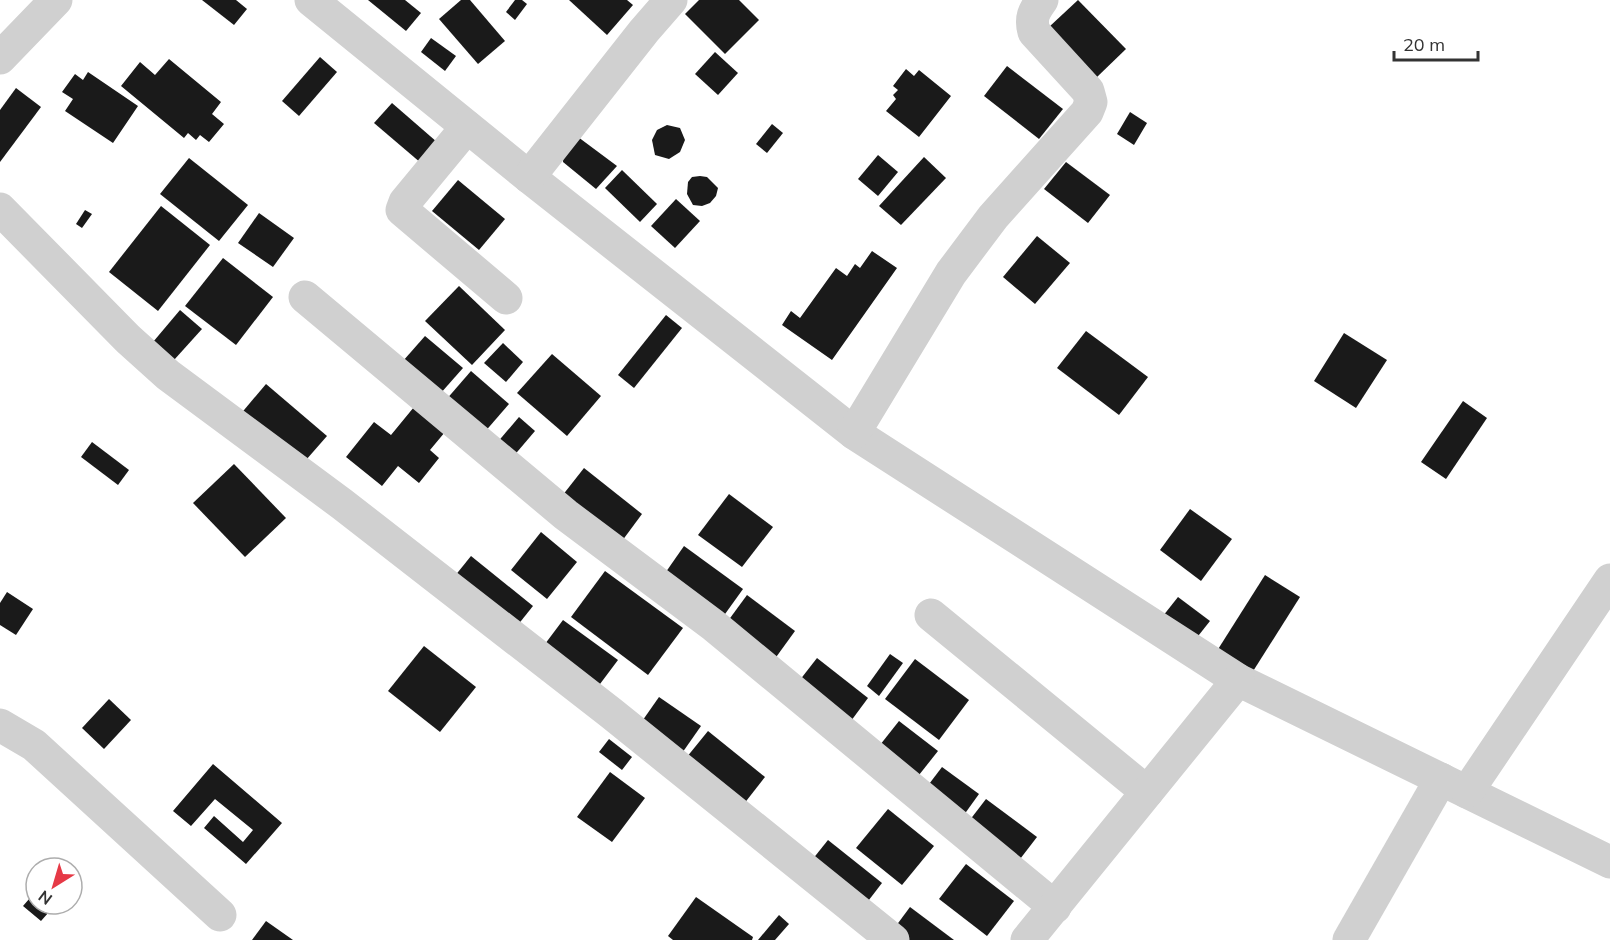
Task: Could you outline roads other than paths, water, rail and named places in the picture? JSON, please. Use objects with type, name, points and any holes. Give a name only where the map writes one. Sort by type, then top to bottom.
[{"type":"street","points":[[0,58],[56,0]]},
{"type":"street","points":[[311,0],[529,177],[854,433],[1238,680],[1610,862]]},
{"type":"street","points":[[529,177],[671,0]]},
{"type":"street","points":[[854,433],[951,273],[993,217],[1087,111],[1091,102],[1088,91],[1034,32],[1031,22],[1034,10],[1042,0]]},
{"type":"street","points":[[467,127],[405,202],[402,210],[506,298]]},
{"type":"street","points":[[0,208],[120,331],[168,375],[342,504],[611,712],[893,940]]},
{"type":"street","points":[[305,297],[566,516],[713,626],[1055,907]]},
{"type":"street","points":[[1349,940],[1454,786],[1610,580]]},
{"type":"street","points":[[931,615],[1147,792]]},
{"type":"street","points":[[1027,940],[1238,680]]},
{"type":"street","points":[[0,725],[34,745],[220,915]]}]
